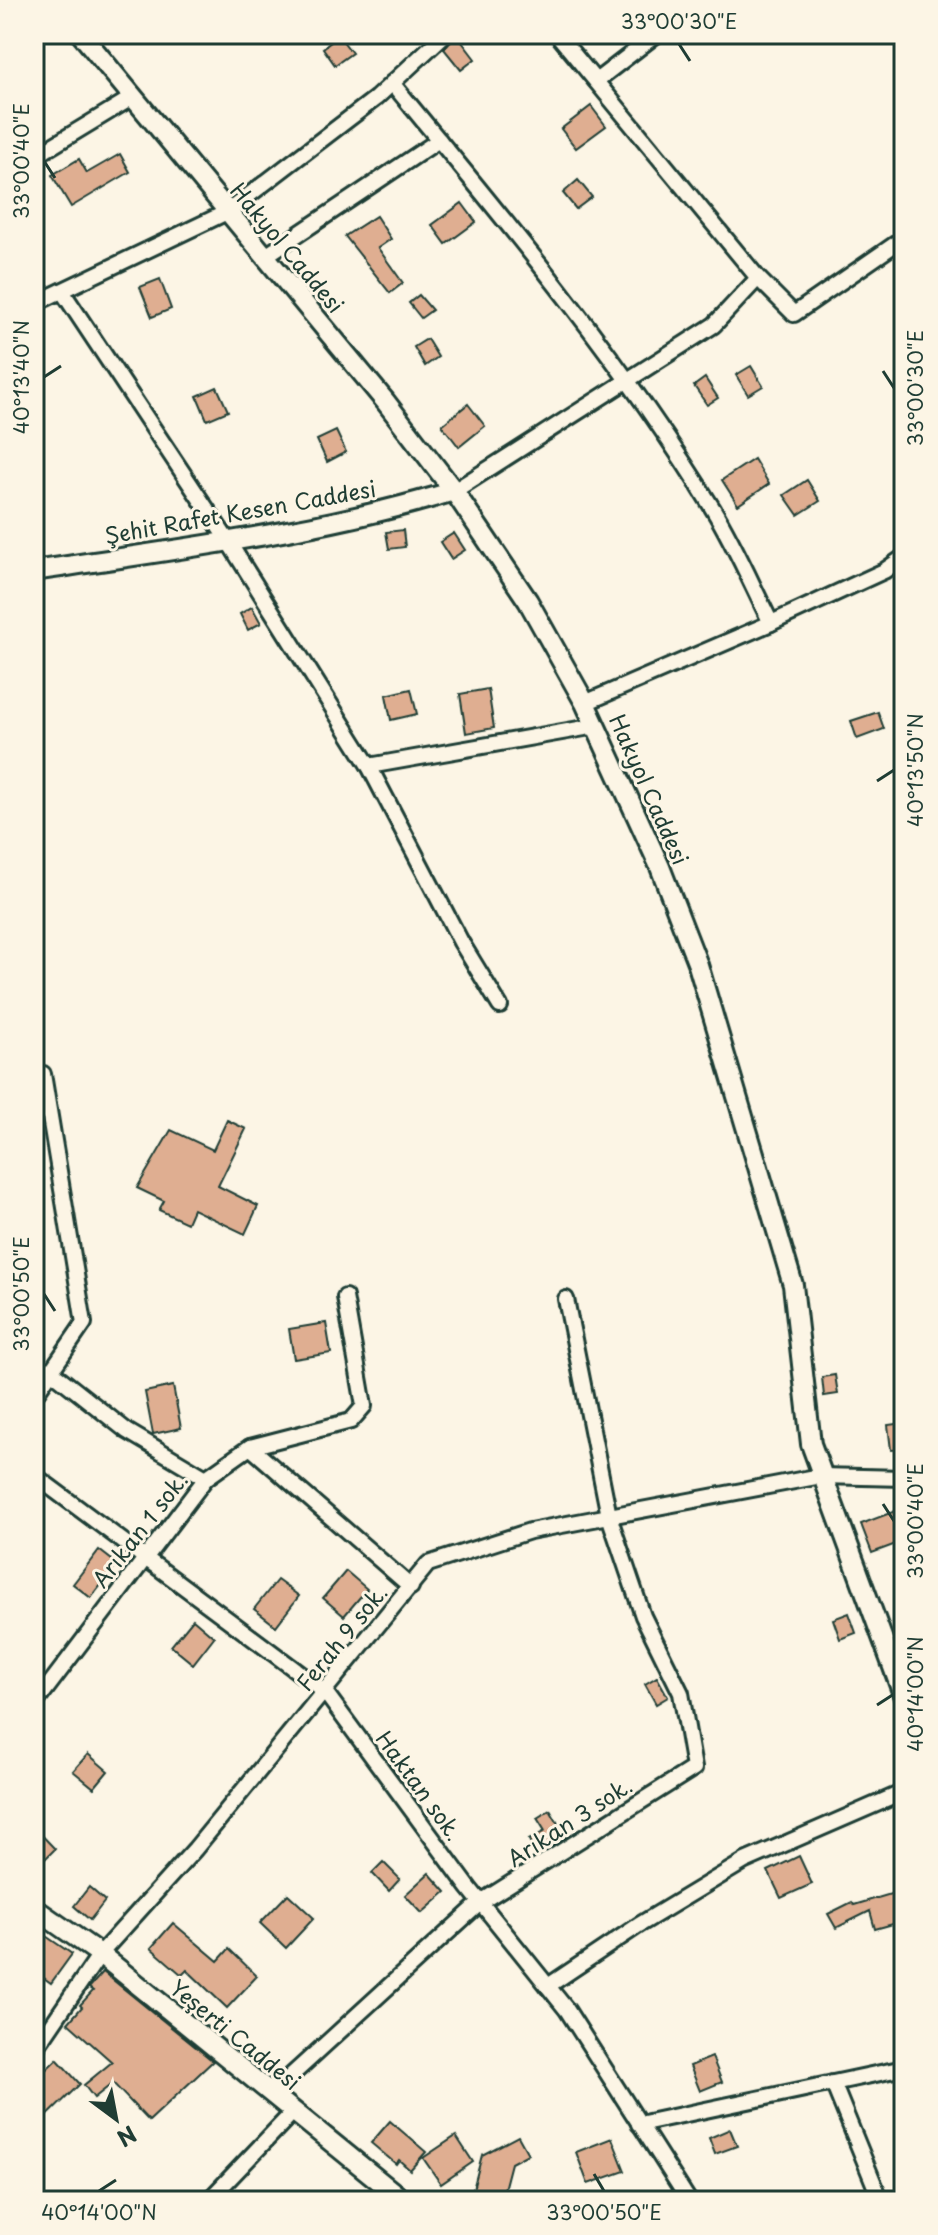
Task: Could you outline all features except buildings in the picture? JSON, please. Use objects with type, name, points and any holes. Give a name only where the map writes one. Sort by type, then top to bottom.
[{"type":"street","name":"Hakyol Caddesi","points":[[81,34],[385,401],[454,491],[528,601],[585,703],[683,925],[782,1241],[797,1311],[811,1444],[904,1697]]},
{"type":"street","points":[[34,304],[227,212],[392,83],[445,34]]},
{"type":"street","points":[[557,34],[758,278],[794,314],[904,238]]},
{"type":"street","points":[[596,81],[657,34]]},
{"type":"street","points":[[392,83],[629,380],[715,511],[771,623]]},
{"type":"street","points":[[34,157],[133,97]]},
{"type":"street","points":[[264,257],[439,140]]},
{"type":"street","points":[[454,491],[714,325],[758,278]]},
{"type":"street","points":[[62,291],[228,541],[369,766],[461,942],[500,1006]]},
{"type":"street","name":"Şehit Rafet Kesen Caddesi","points":[[34,571],[228,541],[387,509],[454,491]]},
{"type":"street","points":[[585,703],[771,623],[884,571],[904,557]]},
{"type":"street","points":[[369,766],[596,726]]},
{"type":"street","points":[[34,1073],[43,1074],[84,1323],[34,1396]]},
{"type":"street","points":[[250,1447],[351,1421],[360,1414],[364,1406],[345,1297]]},
{"type":"street","points":[[566,1299],[609,1516]]},
{"type":"street","points":[[51,1371],[127,1431],[206,1478]]},
{"type":"street","points":[[250,1447],[411,1587]]},
{"type":"street","name":"Arıkan 1 sok.","points":[[34,1705],[206,1478],[250,1447]]},
{"type":"street","name":"Haktan sok.","points":[[34,1475],[325,1692],[481,1902],[548,1986],[689,2201]]},
{"type":"street","name":"Ferah 9 sok.","points":[[34,2051],[100,1954],[195,1849],[428,1564],[530,1531],[821,1476],[904,1478]]},
{"type":"street","name":"Arıkan 3 sok.","points":[[271,2094],[481,1902],[694,1768],[681,1693],[643,1616],[609,1516]]},
{"type":"street","points":[[548,1986],[639,1925],[745,1861],[904,1792]]},
{"type":"street","name":"Yeşerti Caddesi","points":[[34,1908],[100,1954],[404,2201]]},
{"type":"street","points":[[639,2124],[904,2068]]},
{"type":"street","points":[[833,2083],[881,2201]]},
{"type":"street","points":[[208,2201],[293,2112]]}]
